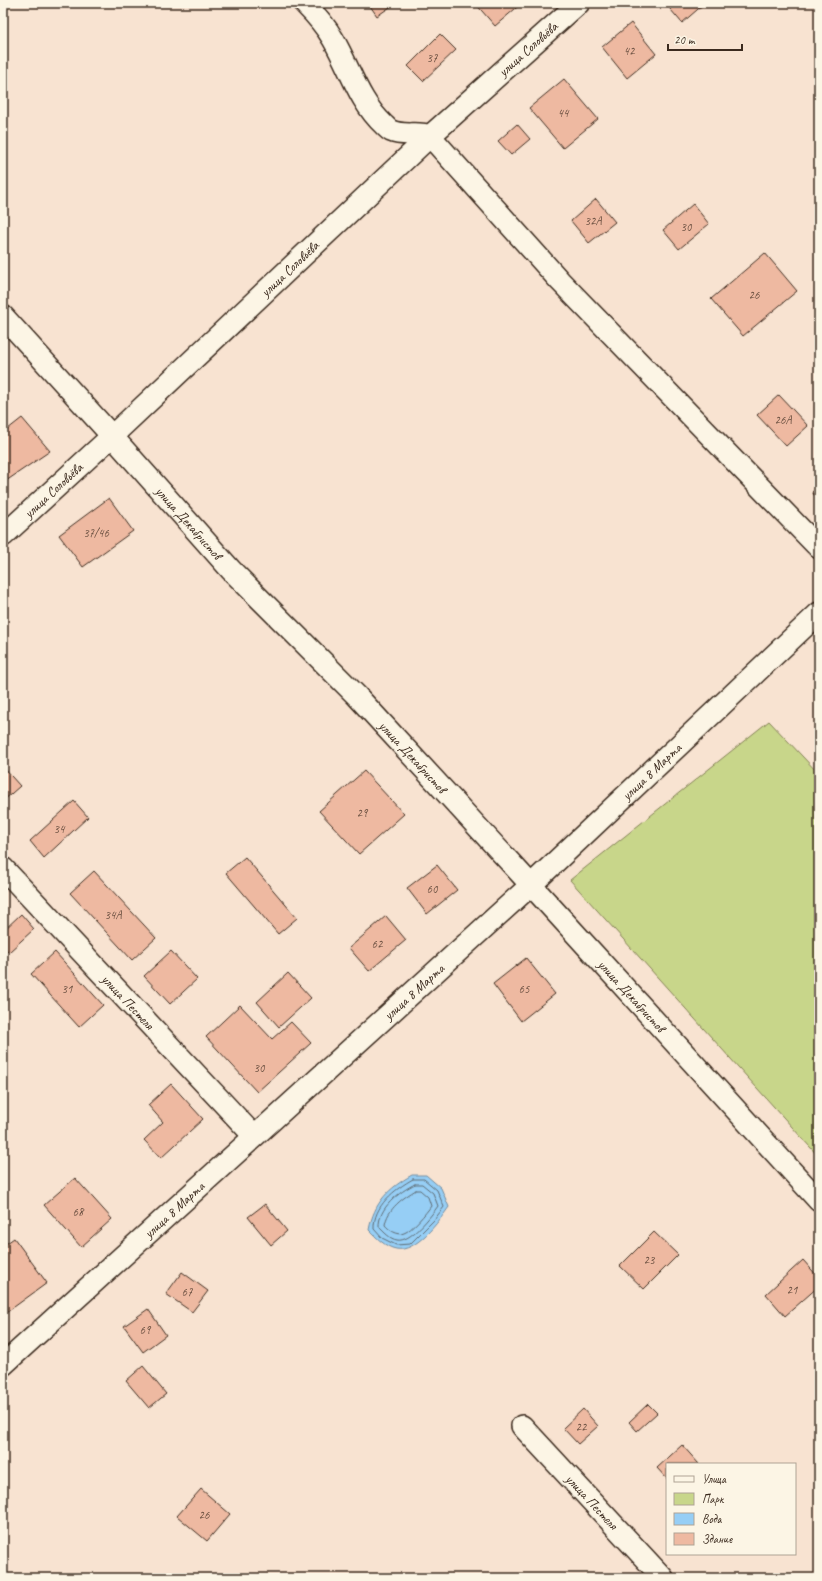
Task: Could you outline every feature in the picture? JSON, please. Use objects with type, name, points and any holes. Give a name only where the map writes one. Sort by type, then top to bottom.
[{"type":"street","points":[[304,3],[320,20],[333,38],[361,95],[374,116],[390,131],[410,135],[424,133],[430,136],[560,281],[819,548]]},
{"type":"street","name":"улица Соловьёва","points":[[3,536],[112,436],[430,136],[579,3]]},
{"type":"street","name":"улица Декабристов","points":[[3,316],[231,570],[357,696],[819,1201]]},
{"type":"street","name":"улица 8 Марта","points":[[3,1365],[531,885],[819,613]]},
{"type":"street","name":"улица Пестеля","points":[[3,868],[254,1136]]},
{"type":"street","name":"улица Пестеля","points":[[522,1426],[663,1578]]},
{"type":"green space","points":[[769,721],[819,774],[819,1157],[570,880]]},
{"type":"water","points":[[412,1175],[426,1175],[441,1188],[449,1207],[426,1235],[419,1241],[404,1249],[396,1249],[384,1244],[369,1230],[371,1220],[384,1197],[396,1185]]},
{"type":"building","points":[[368,3],[396,3],[377,16]]},
{"type":"building","points":[[475,3],[522,3],[495,26]]},
{"type":"building","points":[[665,3],[705,3],[682,23]]},
{"type":"building","points":[[631,23],[656,54],[627,78],[602,47]]},
{"type":"building","points":[[440,34],[456,50],[423,81],[408,66]]},
{"type":"building","points":[[564,79],[598,119],[563,148],[529,108]]},
{"type":"building","points":[[517,124],[530,139],[511,155],[498,141]]},
{"type":"building","points":[[596,199],[615,222],[589,243],[571,221]]},
{"type":"building","points":[[693,204],[709,224],[679,249],[663,230]]},
{"type":"building","points":[[765,253],[797,291],[743,336],[711,299]]},
{"type":"building","points":[[779,395],[808,426],[786,446],[757,415]]},
{"type":"building","points":[[22,418],[50,451],[3,483],[3,433]]},
{"type":"building","points":[[819,486],[819,501],[812,492]]},
{"type":"building","points":[[109,498],[133,531],[83,567],[59,535]]},
{"type":"building","points":[[3,767],[20,786],[3,801]]},
{"type":"building","points":[[364,771],[404,814],[359,854],[319,811]]},
{"type":"building","points":[[74,801],[88,817],[44,858],[30,841]]},
{"type":"building","points":[[245,857],[297,918],[278,934],[226,873]]},
{"type":"building","points":[[437,865],[457,890],[427,914],[407,888]]},
{"type":"building","points":[[94,871],[156,938],[132,960],[70,893]]},
{"type":"building","points":[[21,914],[34,929],[9,952],[3,946],[3,931]]},
{"type":"building","points":[[386,916],[406,940],[369,971],[349,948]]},
{"type":"building","points":[[171,951],[197,979],[170,1004],[144,976]]},
{"type":"building","points":[[55,952],[103,1005],[79,1027],[31,974]]},
{"type":"building","points":[[526,958],[555,994],[521,1021],[493,984]]},
{"type":"building","points":[[288,973],[311,998],[279,1027],[257,1002]]},
{"type":"building","points":[[240,1005],[272,1039],[291,1022],[311,1043],[257,1092],[206,1037]]},
{"type":"building","points":[[171,1084],[203,1119],[161,1158],[144,1140],[163,1122],[148,1105]]},
{"type":"building","points":[[75,1178],[112,1219],[81,1247],[44,1205]]},
{"type":"building","points":[[265,1204],[287,1231],[271,1245],[248,1217]]},
{"type":"building","points":[[654,1232],[678,1255],[644,1289],[620,1266]]},
{"type":"building","points":[[14,1238],[47,1283],[3,1315],[3,1246]]},
{"type":"building","points":[[803,1260],[819,1278],[819,1286],[785,1316],[766,1294]]},
{"type":"building","points":[[182,1272],[208,1291],[192,1312],[166,1294]]},
{"type":"building","points":[[148,1309],[166,1335],[143,1352],[124,1326]]},
{"type":"building","points":[[143,1366],[166,1394],[149,1408],[126,1381]]},
{"type":"building","points":[[648,1404],[657,1413],[637,1431],[629,1422]]},
{"type":"building","points":[[583,1409],[598,1426],[578,1444],[563,1428]]},
{"type":"building","points":[[682,1445],[698,1463],[666,1463],[666,1478],[657,1468]]},
{"type":"building","points":[[201,1489],[230,1514],[207,1541],[177,1516]]}]
